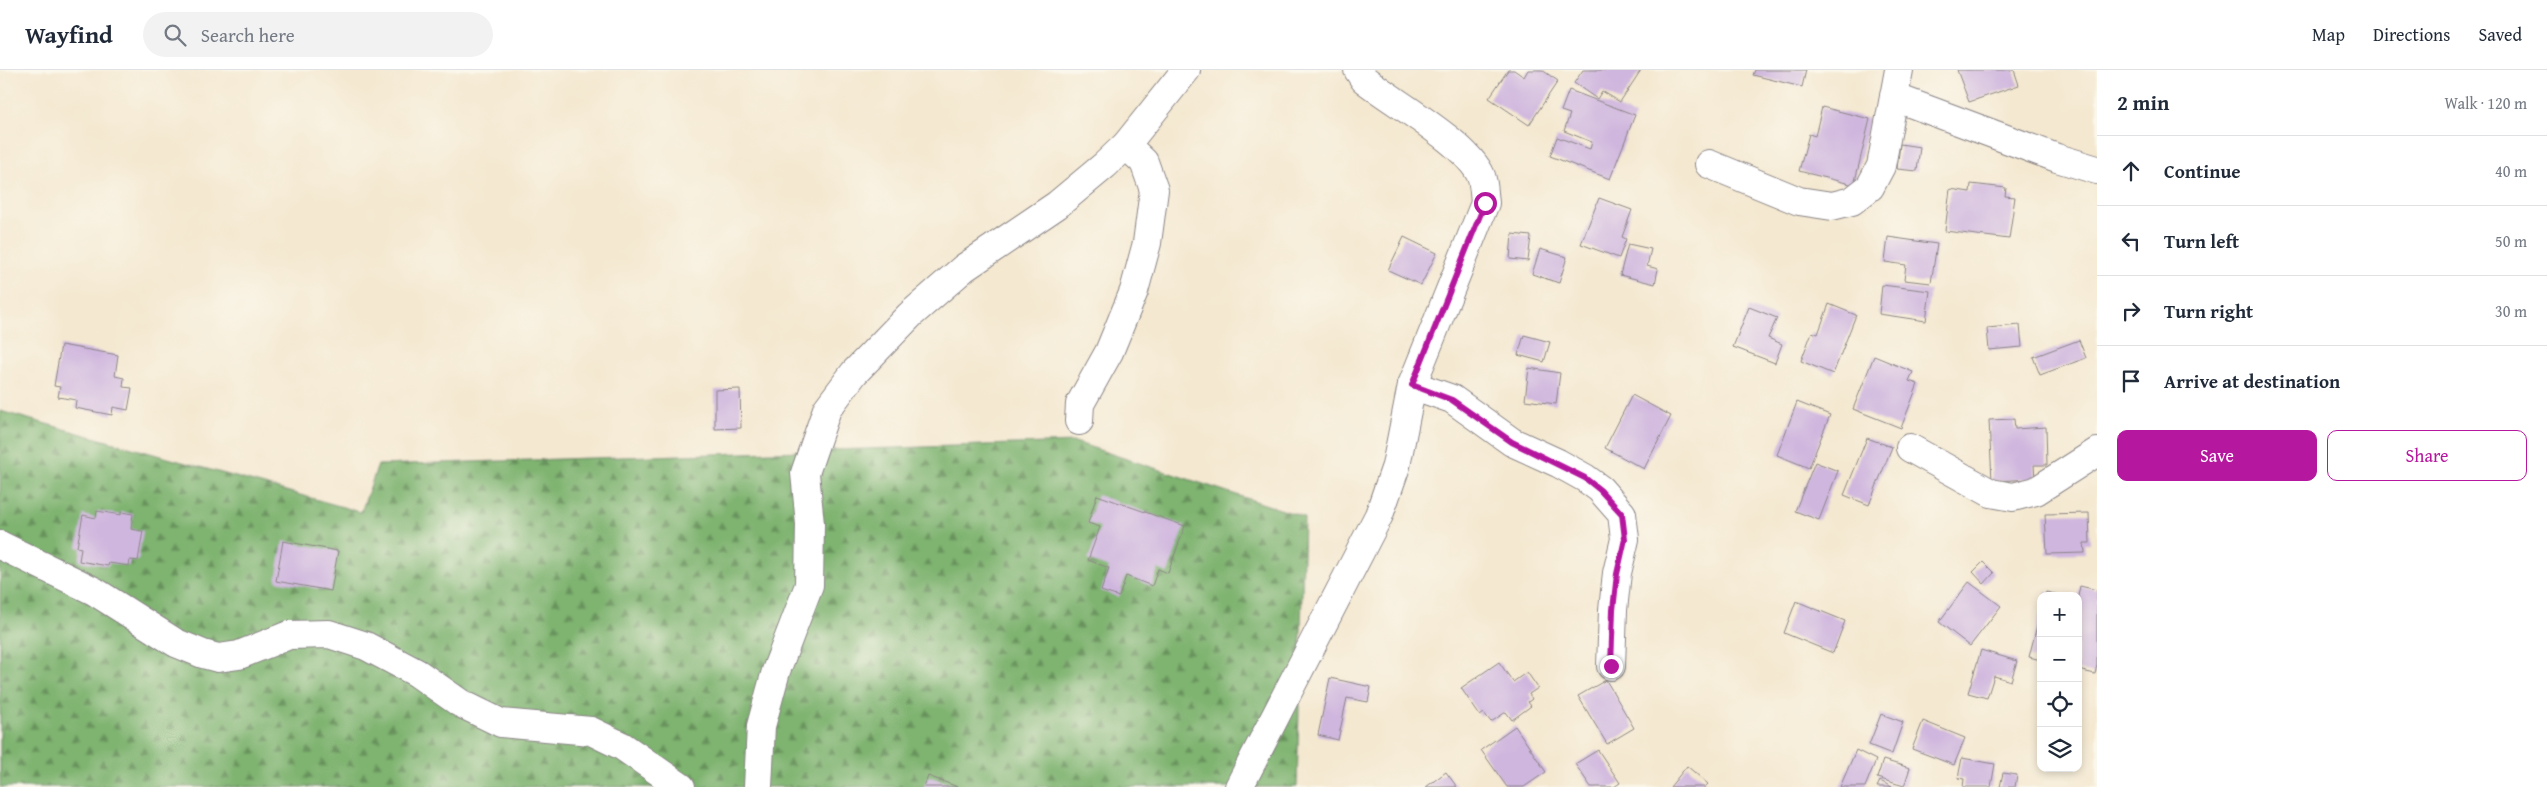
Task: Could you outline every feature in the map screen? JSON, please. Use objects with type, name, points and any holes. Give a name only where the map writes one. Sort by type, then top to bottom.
[{"type":"street","points":[[758,787],[761,726],[776,671],[809,585],[810,524],[805,473],[827,409],[854,373],[917,309],[964,268],[1057,205],[1126,145],[1186,70]]},
{"type":"street","points":[[1239,787],[1379,515],[1396,466],[1412,385],[1485,203],[1482,177],[1469,159],[1439,132],[1364,79],[1358,70]]},
{"type":"street","points":[[1709,164],[1799,200],[1832,206],[1852,201],[1870,187],[1881,166],[1898,70]]},
{"type":"street","points":[[1894,97],[2057,158],[2097,170]]},
{"type":"street","points":[[1079,421],[1080,404],[1109,352],[1134,291],[1147,243],[1154,190],[1144,162],[1126,145]]},
{"type":"street","points":[[1412,385],[1452,400],[1512,442],[1585,478],[1600,490],[1622,514],[1625,539],[1617,574],[1613,610],[1611,666]]},
{"type":"street","points":[[1910,448],[1991,494],[2013,497],[2036,491],[2097,452]]},
{"type":"street","points":[[0,545],[94,591],[176,643],[203,654],[218,658],[239,655],[289,635],[329,634],[366,646],[417,673],[460,703],[501,723],[591,731],[622,746],[682,787]]},
{"type":"green space","points":[[0,411],[361,512],[378,465],[1075,442],[1304,517],[1297,787],[0,787]]},
{"type":"building","points":[[1508,70],[1514,70],[1524,77],[1528,70],[1542,70],[1558,81],[1529,125],[1489,98]]},
{"type":"building","points":[[1583,70],[1641,70],[1620,102],[1602,91],[1597,99],[1574,83]]},
{"type":"building","points":[[1755,70],[1806,70],[1802,87],[1753,75]]},
{"type":"building","points":[[1957,70],[2014,70],[2019,85],[1969,102]]},
{"type":"building","points":[[1569,90],[1635,115],[1610,179],[1550,156],[1557,137],[1590,149],[1592,142],[1564,131],[1570,114],[1561,111]]},
{"type":"building","points":[[1822,107],[1870,119],[1854,185],[1799,171],[1809,134],[1815,136]]},
{"type":"building","points":[[1900,144],[1920,147],[1917,171],[1897,169]]},
{"type":"building","points":[[1971,184],[2006,188],[2005,196],[2015,197],[2009,239],[1945,231],[1950,189],[1970,192]]},
{"type":"building","points":[[1599,198],[1632,210],[1622,237],[1626,239],[1619,258],[1581,244]]},
{"type":"building","points":[[1512,234],[1531,236],[1528,261],[1510,259]]},
{"type":"building","points":[[1404,237],[1437,253],[1421,285],[1388,270]]},
{"type":"building","points":[[1888,237],[1937,244],[1931,283],[1904,280],[1906,265],[1885,262]]},
{"type":"building","points":[[1628,244],[1651,249],[1647,266],[1658,269],[1655,284],[1620,275]]},
{"type":"building","points":[[1540,249],[1567,257],[1559,283],[1532,274]]},
{"type":"building","points":[[1882,285],[1930,291],[1926,321],[1879,314]]},
{"type":"building","points":[[1829,304],[1856,315],[1833,374],[1801,361],[1812,332],[1818,334]]},
{"type":"building","points":[[1749,307],[1777,318],[1768,338],[1782,344],[1775,363],[1733,347]]},
{"type":"building","points":[[2020,325],[2022,347],[1989,350],[1987,328]]},
{"type":"building","points":[[1524,335],[1550,342],[1544,362],[1518,355]]},
{"type":"building","points":[[2079,340],[2086,358],[2040,375],[2033,357]]},
{"type":"building","points":[[61,345],[118,355],[115,376],[124,378],[123,387],[132,388],[128,410],[113,407],[112,415],[75,408],[76,400],[58,397],[60,387],[54,386]]},
{"type":"building","points":[[1874,356],[1913,372],[1909,381],[1918,384],[1901,428],[1853,409]]},
{"type":"building","points":[[1529,368],[1560,373],[1556,404],[1525,400]]},
{"type":"building","points":[[740,389],[741,428],[715,429],[715,390]]},
{"type":"building","points":[[1632,395],[1671,416],[1644,469],[1605,448]]},
{"type":"building","points":[[1797,402],[1830,415],[1809,468],[1777,455]]},
{"type":"building","points":[[2014,419],[2015,429],[2046,427],[2047,465],[2034,465],[2035,479],[1992,481],[1989,420]]},
{"type":"building","points":[[1867,438],[1892,447],[1869,505],[1844,495]]},
{"type":"building","points":[[1815,462],[1838,471],[1819,520],[1795,511]]},
{"type":"building","points":[[1097,495],[1185,526],[1168,573],[1158,569],[1152,586],[1126,576],[1119,597],[1101,591],[1109,568],[1088,560],[1100,527],[1088,523]]},
{"type":"building","points":[[97,511],[121,515],[121,512],[133,514],[131,529],[143,531],[138,561],[130,560],[129,566],[109,563],[108,566],[79,561],[81,548],[77,547],[83,515],[96,518]]},
{"type":"building","points":[[2089,513],[2090,543],[2084,543],[2085,553],[2047,554],[2045,514]]},
{"type":"building","points":[[283,541],[338,551],[331,591],[276,581]]},
{"type":"building","points":[[1983,562],[1994,573],[1984,584],[1973,572]]},
{"type":"building","points":[[1969,582],[2001,606],[1970,646],[1939,622]]},
{"type":"building","points":[[2080,586],[2097,590],[2097,665],[2095,674],[2082,671],[2082,592],[2079,592]]},
{"type":"building","points":[[1796,601],[1845,621],[1833,653],[1784,633]]},
{"type":"building","points":[[2037,626],[2037,659],[2029,657]]},
{"type":"building","points":[[1981,650],[2017,661],[2011,681],[1994,676],[1987,698],[1968,693]]},
{"type":"building","points":[[1499,662],[1513,682],[1527,672],[1538,688],[1529,694],[1532,699],[1528,702],[1531,706],[1512,720],[1506,712],[1491,722],[1484,713],[1480,716],[1461,688]]},
{"type":"building","points":[[1330,678],[1371,687],[1368,702],[1347,698],[1338,740],[1318,735]]},
{"type":"building","points":[[1606,680],[1634,728],[1607,744],[1578,696]]},
{"type":"building","points":[[1881,714],[1903,722],[1892,754],[1869,745]]},
{"type":"building","points":[[1923,721],[1965,738],[1954,765],[1912,749]]},
{"type":"building","points":[[1515,726],[1546,772],[1524,787],[1507,787],[1481,750]]},
{"type":"building","points":[[1598,750],[1620,783],[1614,787],[1591,787],[1575,764]]},
{"type":"building","points":[[1856,750],[1876,760],[1865,787],[1840,787]]},
{"type":"building","points":[[1962,758],[1995,764],[1991,787],[1963,787],[1964,779],[1958,778]]},
{"type":"building","points":[[1883,760],[1910,768],[1904,786],[1877,778]]},
{"type":"building","points":[[1687,766],[1708,784],[1705,787],[1670,787]]},
{"type":"building","points":[[1446,772],[1457,787],[1426,787]]},
{"type":"building","points":[[2003,773],[2017,775],[2015,787],[2000,787]]},
{"type":"building","points":[[928,776],[958,787],[924,787]]},
{"type":"building","points":[[1880,781],[1892,787],[1877,787]]},
{"type":"route","points":[[1485,203],[1412,385],[1452,400],[1512,442],[1558,463],[1585,478],[1600,490],[1622,514],[1625,539],[1617,574],[1613,610],[1611,666]]}]
